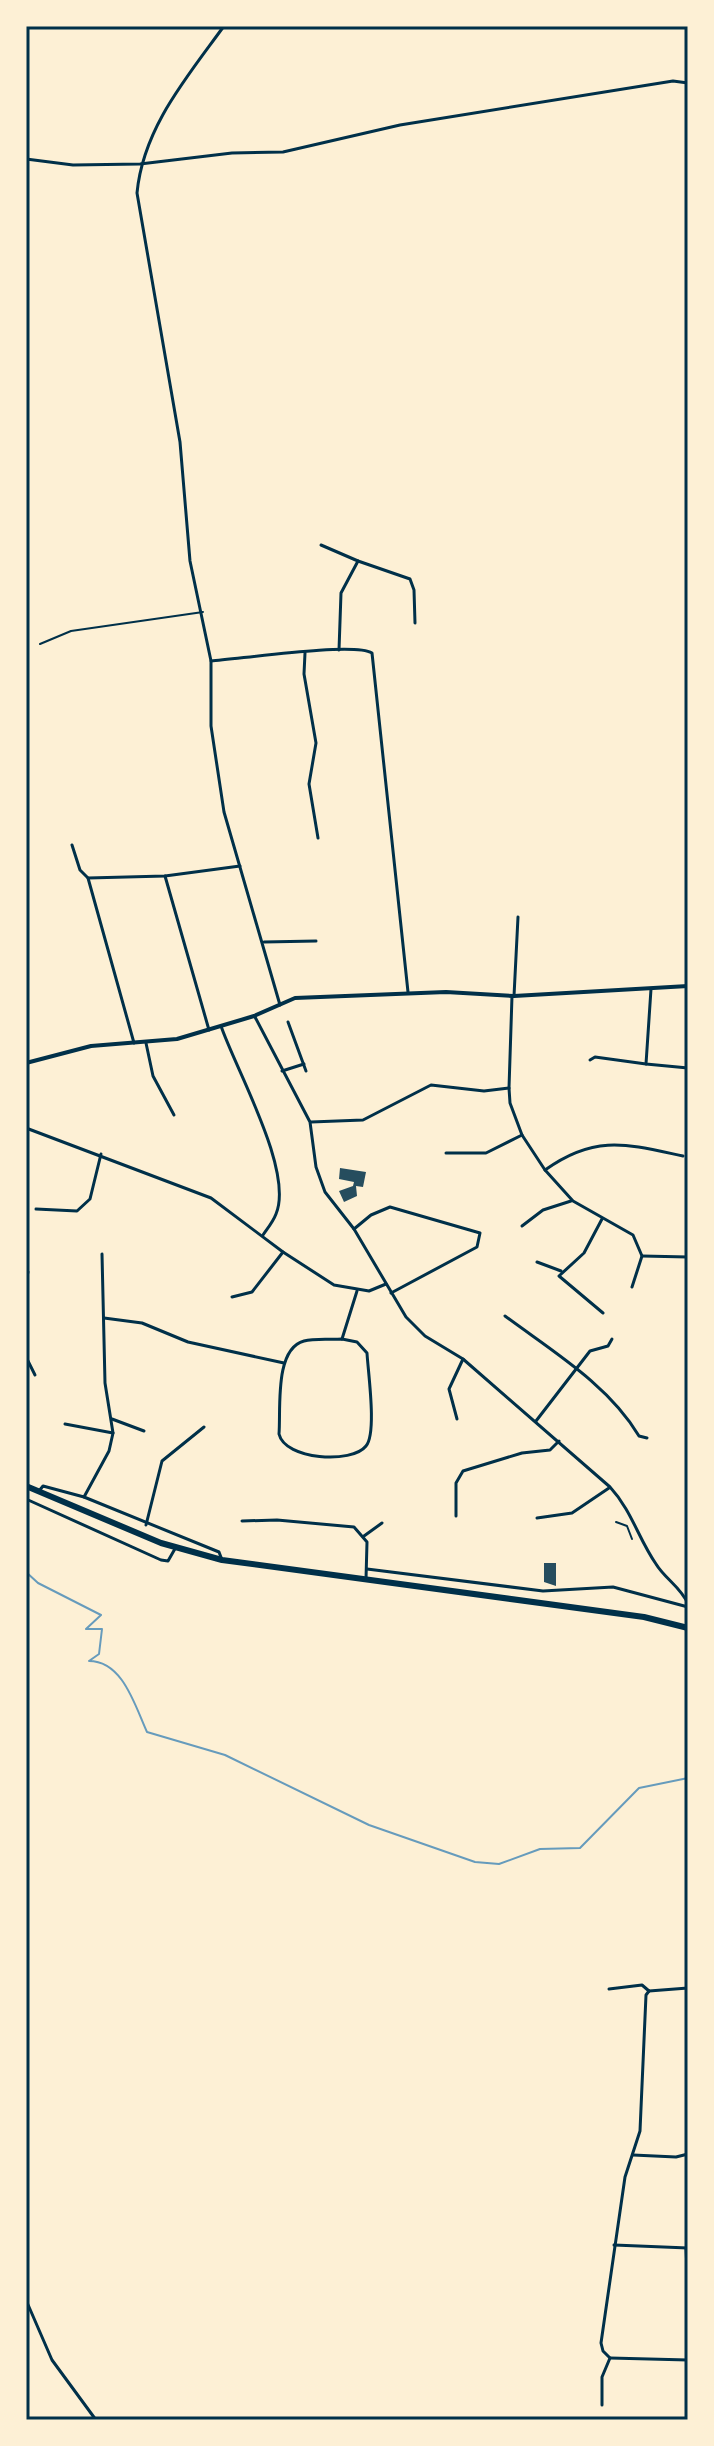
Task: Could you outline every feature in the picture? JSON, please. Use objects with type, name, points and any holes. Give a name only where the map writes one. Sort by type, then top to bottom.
[{"type":"highway","points":[[26,1486],[176,1547],[222,1560],[644,1617],[687,1627]]},
{"type":"street","points":[[224,26],[172,100],[140,164],[137,193],[180,442],[190,561],[211,661],[211,726],[224,812],[280,1005]]},
{"type":"street","points":[[26,159],[73,165],[140,164],[232,153],[283,152],[400,125],[673,81],[688,83]]},
{"type":"street","points":[[321,545],[410,579],[414,590],[415,623]]},
{"type":"street","points":[[339,650],[341,593],[358,561]]},
{"type":"street","points":[[211,661],[364,648],[372,653],[408,992]]},
{"type":"street","points":[[305,653],[304,674],[316,743],[309,784],[318,838]]},
{"type":"street","points":[[72,845],[80,870],[88,878],[134,1043]]},
{"type":"street","points":[[88,878],[165,876],[240,866]]},
{"type":"street","points":[[165,876],[209,1030]]},
{"type":"street","points":[[518,917],[510,1103],[522,1135],[545,1170],[573,1201],[633,1235],[642,1256],[632,1287]]},
{"type":"street","points":[[263,942],[316,941]]},
{"type":"street","points":[[26,1063],[91,1046],[146,1043],[209,1030],[254,1016],[295,998],[408,992],[513,996],[688,986]]},
{"type":"street","points":[[646,1064],[651,989]]},
{"type":"street","points":[[254,1016],[310,1122],[316,1167],[325,1192],[354,1229],[406,1317],[425,1336],[463,1359],[610,1487],[629,1508],[656,1566],[684,1594],[688,1605]]},
{"type":"street","points":[[288,1022],[306,1071]]},
{"type":"street","points":[[221,1026],[234,1064],[257,1107],[280,1186],[277,1213],[262,1236]]},
{"type":"street","points":[[146,1043],[153,1076],[174,1115]]},
{"type":"street","points":[[590,1060],[595,1057],[688,1068]]},
{"type":"street","points":[[282,1071],[304,1064]]},
{"type":"street","points":[[310,1122],[363,1120],[431,1085],[484,1091],[509,1088]]},
{"type":"street","points":[[26,1128],[211,1198],[325,1280],[357,1291],[386,1284]]},
{"type":"street","points":[[446,1153],[486,1153],[522,1135]]},
{"type":"street","points":[[545,1170],[568,1153],[602,1144],[624,1143],[683,1156]]},
{"type":"street","points":[[36,1209],[77,1211],[90,1199],[101,1154]]},
{"type":"street","points":[[522,1226],[543,1210],[573,1201]]},
{"type":"street","points":[[354,1229],[371,1215],[390,1207],[480,1233],[477,1247],[391,1293]]},
{"type":"street","points":[[561,1271],[584,1253],[602,1219]]},
{"type":"street","points":[[232,1297],[252,1292],[283,1252]]},
{"type":"street","points":[[84,1497],[109,1451],[113,1433],[105,1383],[102,1254]]},
{"type":"street","points":[[642,1256],[688,1257]]},
{"type":"street","points":[[537,1262],[561,1271]]},
{"type":"street","points":[[561,1271],[561,1281],[603,1313]]},
{"type":"street","points":[[26,1281],[28,1272]]},
{"type":"street","points":[[342,1339],[357,1291]]},
{"type":"street","points":[[505,1316],[577,1370],[625,1414],[639,1436],[647,1438]]},
{"type":"street","points":[[104,1318],[142,1323],[188,1342],[284,1363]]},
{"type":"street","points":[[342,1339],[357,1342],[367,1353],[372,1432],[367,1446],[354,1454],[302,1455],[281,1443],[284,1363],[290,1348],[303,1341],[342,1339]]},
{"type":"street","points":[[535,1422],[590,1351],[608,1346],[612,1339]]},
{"type":"street","points":[[26,1357],[35,1375]]},
{"type":"street","points":[[457,1419],[449,1389],[463,1359]]},
{"type":"street","points":[[112,1419],[144,1431]]},
{"type":"street","points":[[65,1424],[113,1433]]},
{"type":"street","points":[[146,1525],[162,1461],[204,1427]]},
{"type":"street","points":[[456,1516],[456,1483],[463,1471],[522,1453],[550,1450],[559,1441]]},
{"type":"street","points":[[39,1491],[43,1486],[50,1486],[84,1497],[146,1525],[219,1552],[222,1560]]},
{"type":"street","points":[[537,1518],[572,1513],[610,1487]]},
{"type":"street","points":[[26,1499],[161,1560],[168,1561],[176,1547]]},
{"type":"street","points":[[242,1521],[354,1527],[364,1536],[366,1579]]},
{"type":"street","points":[[364,1536],[382,1523]]},
{"type":"street","points":[[627,1527],[635,1525]]},
{"type":"street","points":[[367,1569],[543,1591],[613,1587],[688,1605]]},
{"type":"street","points":[[687,1627],[688,1616]]},
{"type":"street","points":[[609,1989],[642,1985],[649,1991],[688,1988]]},
{"type":"street","points":[[649,1991],[646,1995],[640,2131],[614,2245],[601,2343],[603,2351],[610,2358],[688,2360]]},
{"type":"street","points":[[633,2155],[676,2157],[688,2154]]},
{"type":"street","points":[[614,2245],[687,2248],[688,2290]]},
{"type":"street","points":[[26,2300],[52,2360],[96,2420]]},
{"type":"street","points":[[602,2405],[602,2377],[610,2358]]},
{"type":"street","points":[[26,2419],[33,2420]]},
{"type":"lane","points":[[40,644],[71,631],[203,612]]},
{"type":"lane","points":[[616,1522],[627,1527],[632,1539]]},
{"type":"building","points":[[340,1168],[366,1172],[363,1187],[356,1186],[357,1196],[344,1202],[339,1191],[353,1186],[354,1182],[339,1179]]},
{"type":"building","points":[[544,1563],[556,1563],[556,1586],[544,1582]]},
{"type":"waterway","points":[[26,1572],[38,1583],[101,1615],[86,1629],[102,1629],[99,1654],[89,1661],[111,1668],[119,1677],[147,1732],[225,1755],[369,1825],[475,1862],[499,1864],[540,1849],[580,1848],[639,1788],[688,1778]]}]
